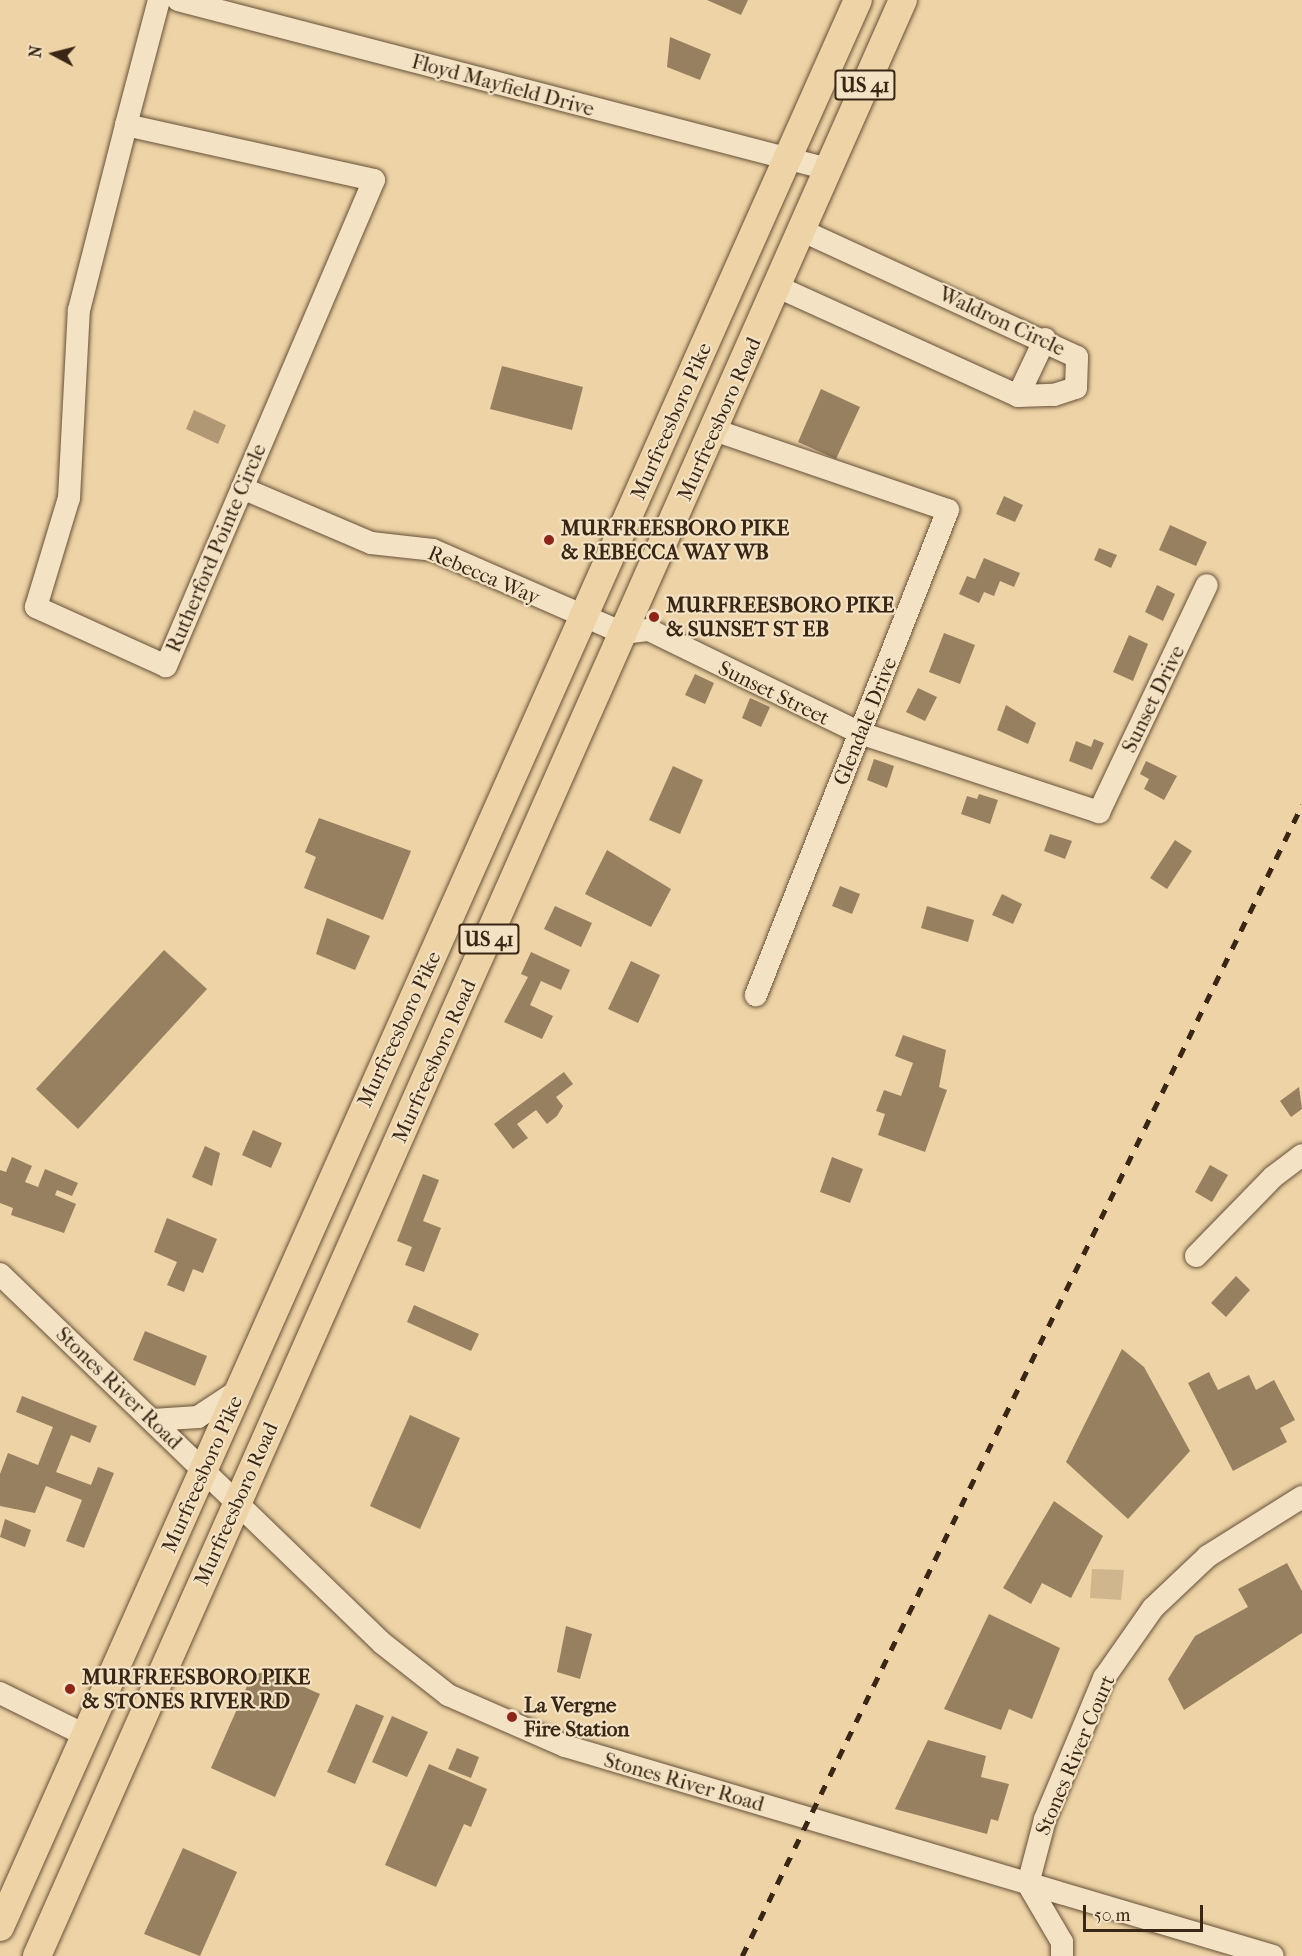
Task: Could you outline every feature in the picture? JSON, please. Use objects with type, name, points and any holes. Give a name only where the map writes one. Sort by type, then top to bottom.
[{"type":"main road","name":"Murfreesboro Pike","points":[[4,1917],[858,0]]},
{"type":"main road","name":"Murfreesboro Road","points":[[37,1956],[236,1501],[778,287],[903,0]]},
{"type":"main road","points":[[4,1917],[49,1928]]},
{"type":"street","name":"Rutherford Pointe Circle","points":[[126,125],[374,180],[166,666],[36,607],[69,498],[79,310],[126,125],[159,0]]},
{"type":"street","name":"Floyd Mayfield Drive","points":[[178,0],[790,157],[828,169]]},
{"type":"street","name":"Waldron Circle","points":[[778,287],[1018,396],[1054,395],[1076,388],[1077,357],[1045,339],[801,230]]},
{"type":"street","points":[[1018,396],[1045,339]]},
{"type":"street","name":"Glendale Drive","points":[[714,430],[948,510],[756,995]]},
{"type":"street","name":"Rebecca Way","points":[[242,488],[371,543],[433,550],[623,633]]},
{"type":"street","name":"Sunset Drive","points":[[1099,812],[1207,585]]},
{"type":"street","name":"Sunset Street","points":[[623,633],[649,630],[860,733],[1099,812]]},
{"type":"street","points":[[1196,1256],[1273,1177],[1302,1155]]},
{"type":"street","name":"Stones River Road","points":[[0,1274],[382,1643],[448,1695],[484,1713],[633,1768],[1273,1956]]},
{"type":"street","points":[[153,1420],[198,1417],[241,1389]]},
{"type":"street","name":"Stones River Court","points":[[1028,1884],[1045,1819],[1104,1678],[1153,1608],[1208,1556],[1302,1497]]},
{"type":"street","points":[[0,1693],[85,1735]]},
{"type":"street","points":[[1028,1884],[1062,1942],[1062,1956]]},
{"type":"shaded area","points":[[194,410],[226,425],[218,444],[186,429]]},
{"type":"shaded area","points":[[1092,1569],[1124,1570],[1121,1600],[1090,1598]]},
{"type":"building","points":[[707,0],[748,0],[741,15]]},
{"type":"building","points":[[670,37],[711,54],[700,80],[667,67]]},
{"type":"building","points":[[502,366],[583,387],[572,430],[490,409]]},
{"type":"building","points":[[821,389],[860,407],[836,459],[798,442]]},
{"type":"building","points":[[1004,496],[1023,505],[1015,522],[996,514]]},
{"type":"building","points":[[1170,525],[1207,542],[1196,566],[1159,550]]},
{"type":"building","points":[[1099,548],[1117,555],[1111,568],[1094,560]]},
{"type":"building","points":[[984,558],[1020,573],[1014,587],[1000,581],[994,596],[984,592],[979,603],[959,594],[967,576],[975,579]]},
{"type":"building","points":[[1157,585],[1175,594],[1163,621],[1145,612]]},
{"type":"building","points":[[944,633],[975,645],[960,684],[929,672]]},
{"type":"building","points":[[1129,635],[1148,644],[1133,681],[1113,672]]},
{"type":"building","points":[[695,674],[714,683],[705,704],[685,695]]},
{"type":"building","points":[[918,688],[937,697],[925,721],[906,712]]},
{"type":"building","points":[[750,698],[770,707],[761,727],[742,718]]},
{"type":"building","points":[[1006,705],[1036,723],[1028,744],[997,730]]},
{"type":"building","points":[[1094,739],[1104,743],[1092,770],[1069,761],[1076,741],[1091,747]]},
{"type":"building","points":[[874,759],[894,766],[887,788],[867,780]]},
{"type":"building","points":[[1146,761],[1177,776],[1164,800],[1144,789],[1149,779],[1140,774]]},
{"type":"building","points":[[673,766],[703,780],[680,834],[649,820]]},
{"type":"building","points":[[979,794],[998,800],[990,824],[961,814],[967,796],[977,799]]},
{"type":"building","points":[[319,818],[411,851],[383,920],[304,888],[316,857],[305,852]]},
{"type":"building","points":[[1050,834],[1072,841],[1065,859],[1044,851]]},
{"type":"building","points":[[1175,840],[1192,851],[1167,889],[1150,878]]},
{"type":"building","points":[[607,850],[671,889],[651,927],[585,894]]},
{"type":"building","points":[[840,886],[860,894],[852,914],[832,906]]},
{"type":"building","points":[[1002,894],[1022,904],[1013,924],[992,915]]},
{"type":"building","points":[[555,906],[592,923],[581,947],[544,929]]},
{"type":"building","points":[[927,906],[974,920],[968,942],[921,928]]},
{"type":"building","points":[[327,918],[370,936],[355,970],[316,954]]},
{"type":"building","points":[[164,950],[207,989],[78,1129],[36,1089]]},
{"type":"building","points":[[531,952],[570,970],[561,990],[541,981],[530,1005],[553,1016],[542,1039],[504,1022],[528,977],[521,974]]},
{"type":"building","points":[[631,961],[660,975],[638,1023],[608,1009]]},
{"type":"building","points":[[903,1035],[946,1050],[939,1087],[947,1090],[925,1152],[878,1135],[885,1114],[876,1111],[884,1090],[901,1096],[913,1063],[895,1056]]},
{"type":"building","points":[[564,1072],[573,1084],[556,1097],[563,1106],[557,1116],[547,1124],[536,1110],[517,1124],[528,1138],[513,1149],[494,1124]]},
{"type":"building","points":[[1299,1087],[1302,1109],[1291,1117],[1280,1101]]},
{"type":"building","points":[[253,1130],[282,1143],[271,1168],[242,1155]]},
{"type":"building","points":[[205,1146],[220,1153],[212,1186],[192,1177]]},
{"type":"building","points":[[12,1157],[32,1166],[25,1182],[38,1187],[45,1169],[78,1183],[72,1196],[57,1190],[55,1195],[76,1204],[64,1233],[11,1215],[13,1208],[0,1203],[0,1170],[6,1172]]},
{"type":"building","points":[[832,1157],[863,1169],[850,1203],[820,1192]]},
{"type":"building","points":[[1210,1165],[1228,1175],[1212,1202],[1195,1192]]},
{"type":"building","points":[[423,1174],[439,1180],[423,1221],[441,1228],[424,1272],[405,1265],[412,1247],[397,1241]]},
{"type":"building","points":[[167,1218],[217,1239],[203,1273],[193,1269],[184,1292],[167,1285],[177,1262],[154,1252]]},
{"type":"building","points":[[1236,1276],[1250,1290],[1226,1317],[1211,1303]]},
{"type":"building","points":[[414,1305],[479,1334],[471,1351],[407,1322]]},
{"type":"building","points":[[145,1331],[207,1356],[195,1386],[133,1360]]},
{"type":"building","points":[[1122,1349],[1144,1367],[1190,1451],[1128,1519],[1066,1462]]},
{"type":"building","points":[[1209,1372],[1218,1390],[1249,1375],[1256,1390],[1274,1380],[1295,1420],[1280,1428],[1287,1442],[1233,1471],[1188,1383]]},
{"type":"building","points":[[22,1396],[97,1426],[90,1443],[71,1435],[56,1472],[91,1485],[98,1467],[114,1473],[84,1548],[66,1541],[82,1500],[46,1486],[35,1513],[0,1506],[0,1474],[8,1453],[38,1465],[53,1427],[16,1412]]},
{"type":"building","points":[[410,1415],[460,1438],[420,1529],[370,1506]]},
{"type":"building","points":[[1054,1501],[1103,1536],[1071,1598],[1042,1583],[1031,1604],[1003,1588]]},
{"type":"building","points":[[5,1519],[31,1530],[25,1547],[0,1537]]},
{"type":"building","points":[[1287,1563],[1302,1591],[1302,1633],[1184,1710],[1168,1679],[1195,1636],[1248,1607],[1238,1589]]},
{"type":"building","points":[[989,1614],[1060,1648],[1032,1719],[1009,1709],[1001,1730],[944,1709]]},
{"type":"building","points":[[566,1626],[592,1634],[580,1679],[557,1672]]},
{"type":"building","points":[[268,1671],[320,1694],[275,1797],[211,1768],[252,1675]]},
{"type":"building","points":[[356,1704],[384,1716],[355,1784],[327,1772]]},
{"type":"building","points":[[392,1716],[428,1732],[407,1777],[372,1762]]},
{"type":"building","points":[[928,1740],[986,1756],[981,1777],[1009,1784],[998,1821],[991,1819],[987,1834],[895,1809]]},
{"type":"building","points":[[457,1748],[479,1757],[471,1778],[448,1769]]},
{"type":"building","points":[[429,1764],[487,1789],[471,1827],[464,1824],[436,1887],[385,1865]]},
{"type":"building","points":[[183,1848],[237,1872],[200,1956],[144,1934]]},
{"type":"railway","points":[[742,1956],[1302,805]]},
{"type":"place","name":"MURFREESBORO PIKE & REBECCA WAY WB","points":[[549,540]]},
{"type":"place","name":"MURFREESBORO PIKE & SUNSET ST EB","points":[[654,617]]},
{"type":"place","name":"MURFREESBORO PIKE & STONES RIVER RD","points":[[70,1689]]},
{"type":"place","name":"La Vergne Fire Station","points":[[512,1717]]}]
